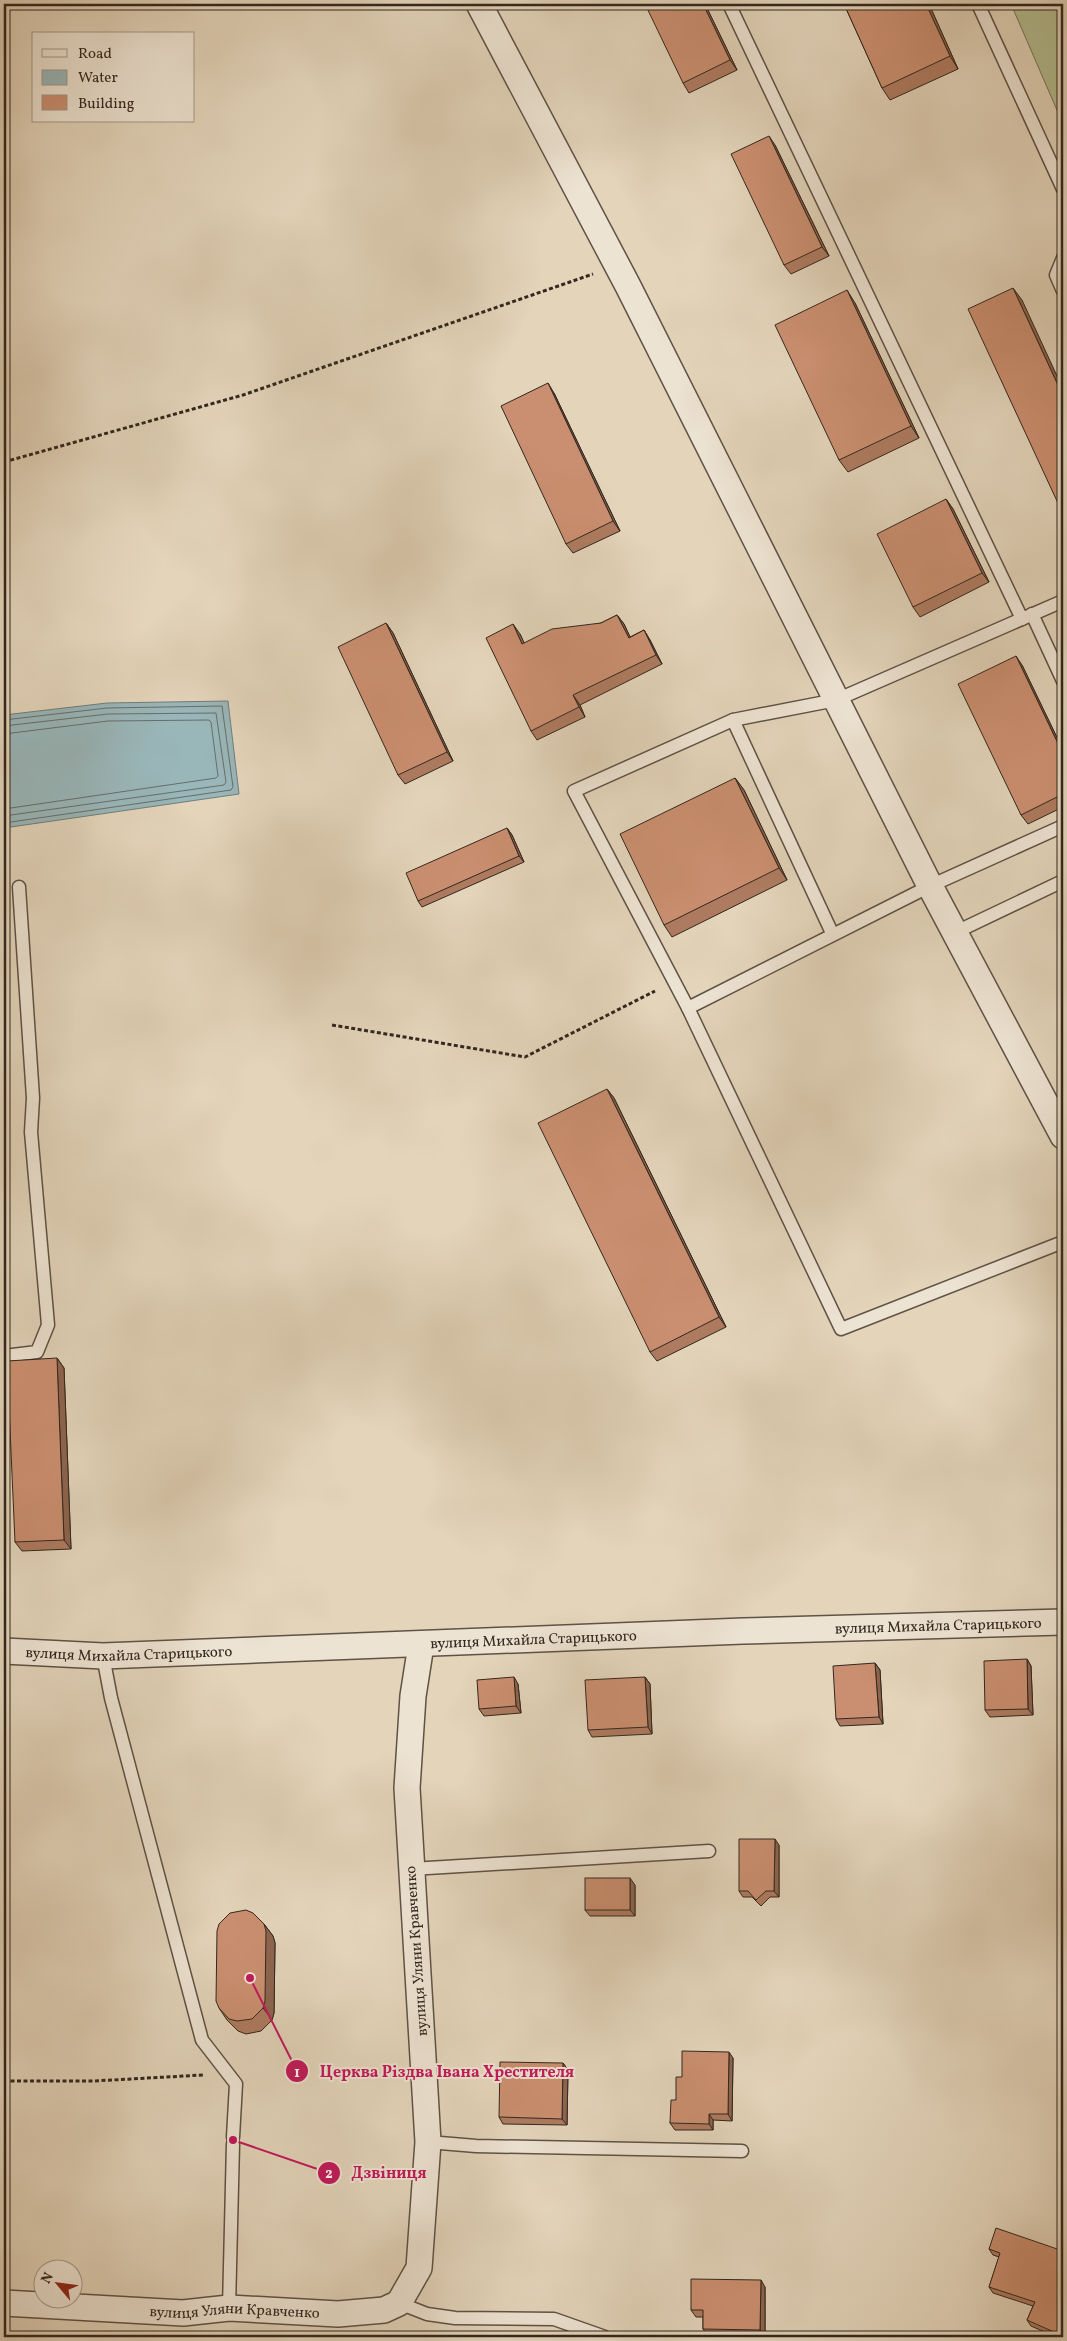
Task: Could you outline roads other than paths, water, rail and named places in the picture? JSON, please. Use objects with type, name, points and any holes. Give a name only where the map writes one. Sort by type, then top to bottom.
[{"type":"street","points":[[479,4],[617,265],[930,886],[1063,1136]]},
{"type":"street","name":"вулиця Михайла Старицького","points":[[4,1651],[102,1656],[743,1631],[1063,1622]]},
{"type":"street","name":"вулиця Уляни Кравченко","points":[[4,2303],[183,2313],[229,2308],[338,2314],[384,2310],[399,2303],[419,2268],[428,2142],[411,1869],[408,1788],[413,1696],[421,1645]]},
{"type":"lane","points":[[729,4],[1027,616],[1063,681]]},
{"type":"lane","points":[[978,4],[1063,190]]},
{"type":"lane","points":[[1063,258],[1056,275],[1063,291]]},
{"type":"lane","points":[[1063,601],[836,700],[733,720],[574,791],[688,1008],[841,1330],[1063,1242]]},
{"type":"lane","points":[[733,720],[832,933]]},
{"type":"lane","points":[[688,1008],[832,933],[1063,826]]},
{"type":"lane","points":[[956,932],[1063,881]]},
{"type":"lane","points":[[4,1356],[37,1352],[48,1325],[30,1132],[32,1098],[19,887]]},
{"type":"lane","points":[[102,1656],[111,1698],[202,2040],[236,2084],[229,2308]]},
{"type":"lane","points":[[411,1869],[709,1851]]},
{"type":"lane","points":[[428,2142],[476,2146],[742,2151]]},
{"type":"lane","points":[[399,2303],[427,2314],[455,2318],[554,2319],[606,2337]]},
{"type":"water","points":[[228,701],[239,794],[4,828],[4,715],[107,703]]},
{"type":"place","name":"Церква Різдва Івана Хрестителя","points":[[250,1978]]},
{"type":"place","name":"Дзвіниця","points":[[233,2140]]}]
